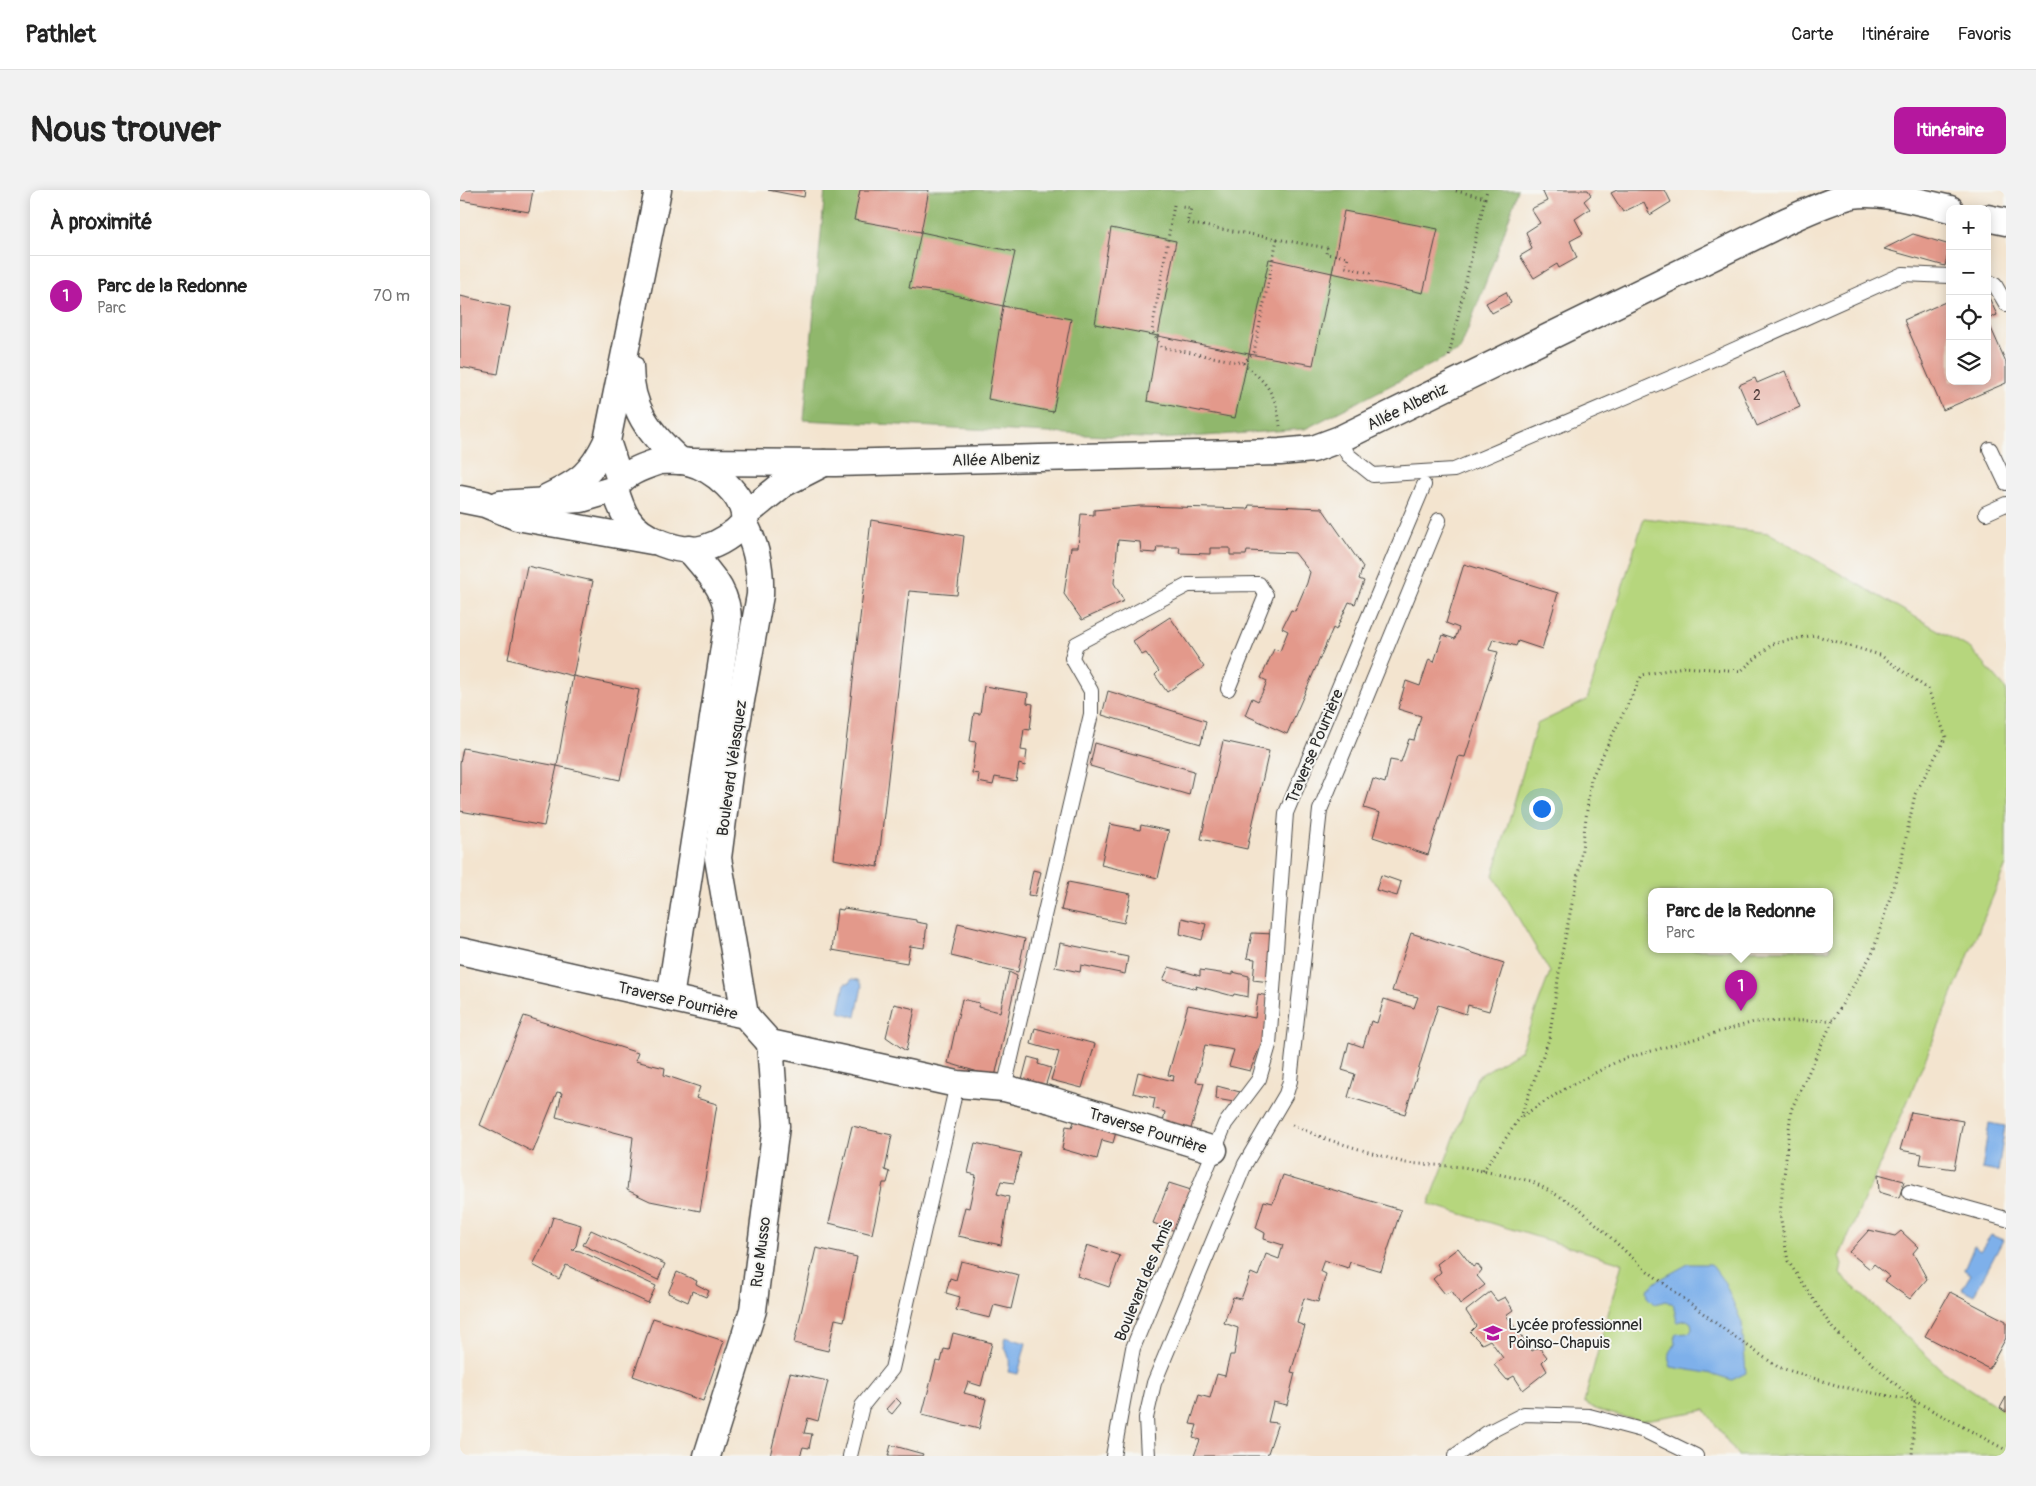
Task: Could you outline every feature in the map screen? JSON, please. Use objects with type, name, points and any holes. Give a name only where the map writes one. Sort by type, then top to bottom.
[{"type":"street","points":[[540,501],[583,478],[595,466],[607,442],[630,337],[658,190]]},
{"type":"street","name":"Allée Albeniz","points":[[685,462],[798,461],[824,463],[1280,452],[1312,449],[1340,439],[1456,381],[1820,206],[1855,195],[1898,196],[1946,208]]},
{"type":"street","points":[[1991,219],[2006,222]]},
{"type":"street","points":[[472,502],[517,517],[689,549],[703,548],[720,542],[745,519],[738,498],[726,485],[708,472],[685,462],[654,436],[634,401],[630,383],[630,337]]},
{"type":"street","points":[[607,442],[627,518],[654,541]]},
{"type":"street","points":[[472,502],[581,499],[618,485],[642,467],[660,461],[685,462]]},
{"type":"street","name":"Allée Albeniz","points":[[745,519],[783,484],[824,463]]},
{"type":"street","name":"Boulevard Vélasquez","points":[[745,519],[758,557],[761,575],[760,594],[732,751],[718,858],[745,1015]]},
{"type":"street","name":"Boulevard Vélasquez","points":[[670,998],[728,621],[728,604],[722,591],[689,549]]},
{"type":"street","name":"Traverse Pourrière","points":[[460,951],[745,1015],[770,1043],[957,1084],[1004,1088],[1051,1100],[1214,1150]]},
{"type":"street","name":"Rue Musso","points":[[707,1456],[753,1310],[776,1126],[770,1043]]},
{"type":"lane","points":[[1340,439],[1348,455],[1373,475],[1454,470],[1691,369],[1903,274],[1946,276]]},
{"type":"lane","points":[[1991,283],[1995,285],[2006,304]]},
{"type":"lane","points":[[1990,448],[2006,483]]},
{"type":"lane","name":"Traverse Pourrière","points":[[1214,1150],[1225,1124],[1259,1079],[1269,1045],[1286,813],[1424,485]]},
{"type":"lane","points":[[1986,512],[2006,504]]},
{"type":"lane","points":[[1148,1456],[1146,1418],[1154,1383],[1246,1164],[1286,1094],[1290,1081],[1320,810],[1439,520]]},
{"type":"lane","points":[[1004,1088],[1090,714],[1091,691],[1072,658],[1076,644],[1188,585],[1259,584],[1266,595],[1228,689]]},
{"type":"lane","points":[[850,1456],[862,1406],[892,1369],[957,1084]]},
{"type":"lane","name":"Boulevard des Amis","points":[[1113,1456],[1133,1348],[1214,1150]]},
{"type":"lane","points":[[1909,1192],[2006,1219]]},
{"type":"lane","points":[[1455,1456],[1487,1433],[1524,1414],[1589,1416],[1645,1431],[1696,1456]]},
{"type":"path","points":[[1454,190],[1485,198]]},
{"type":"path","points":[[1456,381],[1448,352],[1487,190]]},
{"type":"path","points":[[1174,205],[1152,331],[1161,347],[1242,363],[1266,382],[1278,408],[1280,452]]},
{"type":"path","points":[[1180,207],[1190,208],[1187,223],[1327,248],[1326,254],[1348,257],[1345,267],[1371,273]]},
{"type":"path","points":[[1242,363],[1254,352],[1277,239]]},
{"type":"path","points":[[1483,1171],[1522,1116],[1549,1039],[1562,953],[1580,864],[1591,779],[1642,676],[1683,667],[1740,671],[1772,644],[1814,635],[1880,654],[1928,689],[1946,737],[1914,794],[1901,862],[1873,952],[1833,1020],[1791,1110],[1780,1214],[1788,1261],[1833,1329],[1915,1401],[2006,1450]]},
{"type":"path","points":[[1522,1116],[1568,1087],[1620,1060],[1754,1022],[1833,1020]]},
{"type":"path","points":[[1269,1123],[1294,1126],[1326,1139],[1405,1163],[1483,1171],[1531,1180],[1577,1206],[1641,1266],[1724,1330],[1778,1367],[1842,1387],[1915,1401]]},
{"type":"path","points":[[1912,1456],[1915,1401]]},
{"type":"green space","points":[[825,190],[1518,190],[1501,242],[1460,350],[1305,429],[1161,439],[804,420]]},
{"type":"green space","points":[[1644,518],[1769,533],[1971,649],[2006,689],[2006,865],[1910,1096],[1839,1257],[1842,1265],[1840,1274],[1943,1371],[2006,1412],[2006,1456],[1738,1456],[1705,1410],[1639,1421],[1597,1410],[1584,1402],[1622,1263],[1429,1204],[1477,1077],[1521,1050],[1550,972],[1493,875],[1537,724],[1587,700]]},
{"type":"water","points":[[852,979],[858,980],[862,986],[856,1017],[839,1012],[845,983],[849,983]]},
{"type":"water","points":[[1989,1123],[2005,1126],[1998,1172],[1982,1169]]},
{"type":"water","points":[[1991,1235],[2003,1240],[1974,1295],[1962,1289],[1971,1274],[1964,1270],[1974,1246],[1980,1251]]},
{"type":"water","points":[[1688,1264],[1711,1264],[1725,1283],[1742,1323],[1746,1373],[1732,1380],[1713,1374],[1671,1367],[1669,1354],[1676,1344],[1675,1334],[1689,1333],[1692,1328],[1691,1323],[1687,1320],[1677,1322],[1673,1304],[1666,1301],[1654,1304],[1648,1298],[1647,1290],[1657,1281]]},
{"type":"water","points":[[1005,1337],[1026,1343],[1018,1374],[1008,1372],[1009,1360],[1004,1345]]},
{"type":"building","points":[[460,190],[533,190],[529,212],[460,200]]},
{"type":"building","points":[[768,190],[805,190],[804,197]]},
{"type":"building","points":[[860,190],[929,190],[921,232],[854,220]]},
{"type":"building","points":[[1542,190],[1588,190],[1591,195],[1584,201],[1590,209],[1575,219],[1583,234],[1570,241],[1577,258],[1559,268],[1557,264],[1534,278],[1520,256],[1532,249],[1526,232],[1540,223],[1531,209],[1547,201]]},
{"type":"building","points":[[1617,190],[1665,190],[1671,202],[1650,215],[1644,202],[1623,212],[1611,193]]},
{"type":"building","points":[[1344,211],[1438,229],[1423,293],[1332,273]]},
{"type":"building","points":[[1111,228],[1176,241],[1158,336],[1095,324]]},
{"type":"building","points":[[921,232],[1015,252],[1003,306],[946,293],[909,288]]},
{"type":"building","points":[[1913,234],[1946,244],[1945,266],[1884,249]]},
{"type":"building","points":[[1269,259],[1332,273],[1313,365],[1249,354]]},
{"type":"building","points":[[1506,292],[1511,303],[1492,313],[1486,303]]},
{"type":"building","points":[[460,296],[510,307],[498,374],[460,367]]},
{"type":"building","points":[[1946,302],[1946,385],[1991,385],[1991,328],[2006,362],[2006,383],[1943,410],[1904,320]]},
{"type":"building","points":[[1991,302],[1997,315],[1991,317]]},
{"type":"building","points":[[1003,306],[1071,319],[1053,412],[988,399]]},
{"type":"building","points":[[1158,336],[1249,354],[1235,418],[1147,401]]},
{"type":"building","points":[[1785,371],[1800,407],[1757,426],[1739,385],[1755,378],[1757,383]]},
{"type":"building","points":[[1249,505],[1322,508],[1363,567],[1359,579],[1364,581],[1355,604],[1349,602],[1336,630],[1333,628],[1287,734],[1245,715],[1252,698],[1258,701],[1264,689],[1267,681],[1261,678],[1274,649],[1280,651],[1288,631],[1282,628],[1291,610],[1295,611],[1307,583],[1310,572],[1295,553],[1247,551],[1246,555],[1230,555],[1230,548],[1210,548],[1210,554],[1179,553],[1180,547],[1157,547],[1156,553],[1141,552],[1140,542],[1118,540],[1114,583],[1124,601],[1082,620],[1064,594],[1071,547],[1078,547],[1081,514],[1094,515],[1094,510],[1140,506],[1248,509]]},
{"type":"building","points":[[871,520],[964,536],[957,595],[909,591],[878,867],[833,859]]},
{"type":"building","points":[[1464,564],[1558,593],[1542,649],[1518,641],[1516,646],[1493,639],[1489,650],[1498,652],[1465,757],[1459,756],[1428,855],[1373,837],[1380,813],[1364,808],[1373,779],[1385,783],[1390,760],[1401,762],[1409,739],[1414,740],[1421,716],[1398,709],[1406,681],[1420,686],[1429,659],[1434,662],[1443,635],[1455,639],[1459,628],[1446,623]]},
{"type":"building","points":[[527,566],[593,581],[573,676],[508,659]]},
{"type":"building","points":[[1170,617],[1204,667],[1167,692],[1155,675],[1159,671],[1146,653],[1142,655],[1133,641]]},
{"type":"building","points":[[573,676],[639,690],[620,780],[557,766]]},
{"type":"building","points":[[984,686],[1028,693],[1027,703],[1033,704],[1030,730],[1024,729],[1021,750],[1027,751],[1025,766],[1019,764],[1016,781],[995,777],[993,785],[978,782],[979,774],[972,773],[976,742],[970,741],[974,713],[980,714]]},
{"type":"building","points":[[1108,691],[1206,721],[1201,744],[1102,715]]},
{"type":"building","points":[[1223,741],[1269,751],[1247,849],[1201,839]]},
{"type":"building","points":[[1095,743],[1194,771],[1189,795],[1090,766]]},
{"type":"building","points":[[463,748],[557,766],[544,826],[460,811],[460,763]]},
{"type":"building","points":[[1110,824],[1140,830],[1141,825],[1169,831],[1158,878],[1101,865]]},
{"type":"building","points":[[1033,870],[1041,872],[1035,896],[1028,895]]},
{"type":"building","points":[[1381,875],[1401,882],[1397,896],[1376,890]]},
{"type":"building","points":[[1068,882],[1131,894],[1124,923],[1061,910]]},
{"type":"building","points":[[844,908],[916,920],[916,922],[927,924],[924,948],[910,946],[907,963],[832,950],[837,909],[843,910]]},
{"type":"building","points":[[1182,918],[1206,924],[1202,940],[1180,934]]},
{"type":"building","points":[[958,923],[1025,939],[1018,972],[951,956]]},
{"type":"building","points":[[1252,933],[1274,934],[1270,982],[1253,980],[1255,959],[1247,958]]},
{"type":"building","points":[[1411,933],[1504,963],[1489,1011],[1468,1005],[1466,1014],[1438,1005],[1405,1114],[1348,1097],[1355,1074],[1342,1070],[1349,1042],[1363,1047],[1371,1021],[1377,1023],[1384,999],[1414,1008],[1418,997],[1392,991]]},
{"type":"building","points":[[1060,943],[1128,957],[1125,974],[1081,965],[1080,972],[1055,967]]},
{"type":"building","points":[[1169,967],[1200,976],[1200,970],[1233,975],[1233,972],[1249,976],[1248,997],[1234,994],[1233,996],[1196,986],[1197,989],[1163,980]]},
{"type":"building","points":[[1009,972],[1017,976],[995,1077],[948,1063],[962,999],[979,1003],[978,1007],[1000,1012]]},
{"type":"building","points":[[1258,994],[1268,996],[1266,1031],[1250,1071],[1229,1066],[1234,1050],[1205,1045],[1196,1082],[1204,1083],[1190,1132],[1163,1123],[1165,1112],[1153,1108],[1155,1098],[1133,1093],[1138,1072],[1173,1081],[1174,1076],[1168,1075],[1188,1005],[1255,1018]]},
{"type":"building","points":[[894,1004],[915,1009],[906,1051],[886,1037]]},
{"type":"building","points":[[524,1016],[638,1053],[635,1061],[665,1068],[664,1075],[700,1087],[696,1098],[717,1104],[700,1211],[650,1201],[627,1190],[633,1137],[556,1117],[562,1093],[557,1092],[533,1152],[480,1125]]},
{"type":"building","points":[[1035,1028],[1095,1044],[1082,1088],[1051,1080],[1059,1052],[1031,1044]]},
{"type":"building","points":[[1028,1057],[1039,1060],[1038,1064],[1051,1068],[1044,1090],[1021,1084]]},
{"type":"building","points":[[1217,1086],[1240,1092],[1234,1102],[1216,1099]]},
{"type":"building","points":[[1911,1112],[1963,1121],[1954,1169],[1920,1164],[1922,1154],[1900,1150]]},
{"type":"building","points":[[1075,1119],[1116,1132],[1113,1143],[1102,1140],[1097,1159],[1062,1149],[1066,1126],[1072,1127]]},
{"type":"building","points":[[852,1126],[892,1135],[885,1170],[890,1172],[887,1183],[883,1183],[872,1234],[829,1223]]},
{"type":"building","points":[[975,1143],[1021,1153],[1014,1183],[1001,1181],[997,1194],[1009,1197],[1001,1245],[958,1236],[965,1207],[969,1208],[976,1175],[968,1173]]},
{"type":"building","points":[[1878,1174],[1904,1181],[1899,1198],[1879,1192]]},
{"type":"building","points":[[1283,1175],[1401,1210],[1381,1271],[1350,1262],[1348,1268],[1324,1260],[1320,1271],[1326,1274],[1318,1302],[1304,1298],[1297,1323],[1305,1326],[1291,1372],[1295,1373],[1287,1405],[1273,1402],[1268,1422],[1278,1423],[1267,1456],[1194,1456],[1200,1440],[1193,1438],[1197,1425],[1190,1424],[1199,1395],[1210,1398],[1217,1374],[1225,1376],[1230,1355],[1234,1355],[1238,1328],[1224,1323],[1233,1297],[1241,1299],[1251,1273],[1258,1276],[1266,1254],[1279,1259],[1283,1245],[1264,1239],[1265,1233],[1256,1228],[1264,1201],[1273,1203]]},
{"type":"building","points":[[1169,1183],[1191,1190],[1175,1231],[1153,1223]]},
{"type":"building","points":[[553,1217],[581,1225],[576,1246],[572,1250],[580,1251],[656,1286],[648,1303],[566,1265],[559,1279],[533,1265],[547,1237]]},
{"type":"building","points":[[591,1230],[665,1264],[658,1280],[583,1245]]},
{"type":"building","points":[[1869,1230],[1895,1236],[1901,1231],[1918,1247],[1913,1253],[1927,1279],[1910,1299],[1885,1281],[1890,1277],[1874,1264],[1870,1269],[1849,1252]]},
{"type":"building","points":[[1087,1245],[1120,1256],[1109,1287],[1077,1276]]},
{"type":"building","points":[[816,1248],[857,1257],[844,1321],[835,1319],[828,1351],[794,1343]]},
{"type":"building","points":[[1458,1248],[1473,1267],[1477,1264],[1482,1270],[1477,1276],[1485,1285],[1460,1304],[1452,1291],[1445,1294],[1433,1279],[1441,1272],[1437,1264]]},
{"type":"building","points":[[961,1261],[1019,1275],[1011,1309],[994,1305],[990,1318],[956,1310],[960,1297],[946,1293],[950,1278],[956,1280]]},
{"type":"building","points":[[677,1272],[697,1281],[696,1284],[709,1291],[706,1297],[692,1291],[688,1302],[668,1293]]},
{"type":"building","points":[[1490,1292],[1497,1301],[1505,1297],[1513,1310],[1506,1315],[1532,1351],[1539,1347],[1547,1357],[1542,1362],[1547,1371],[1523,1390],[1514,1376],[1507,1380],[1494,1365],[1503,1358],[1490,1340],[1482,1344],[1470,1332],[1476,1326],[1466,1311]]},
{"type":"building","points":[[1950,1292],[2006,1321],[2006,1338],[1989,1369],[1925,1336]]},
{"type":"building","points":[[653,1318],[724,1341],[703,1401],[633,1376]]},
{"type":"building","points":[[953,1333],[992,1343],[981,1386],[968,1382],[964,1393],[986,1399],[979,1429],[922,1415],[936,1361],[941,1362],[944,1349],[949,1350]]},
{"type":"building","points":[[790,1373],[828,1381],[818,1421],[808,1418],[804,1433],[812,1434],[809,1448],[803,1447],[800,1456],[770,1456]]},
{"type":"building","points":[[2006,1397],[2006,1412],[2000,1408]]},
{"type":"building","points":[[896,1398],[901,1403],[892,1414],[886,1409]]},
{"type":"building","points":[[891,1445],[923,1454],[922,1456],[888,1456]]},
{"type":"place","name":"Parc de la Redonne","points":[[1741,1011]]},
{"type":"place","name":"Lycée professionnel Poinso-Chapuis","points":[[1493,1333]]}]
